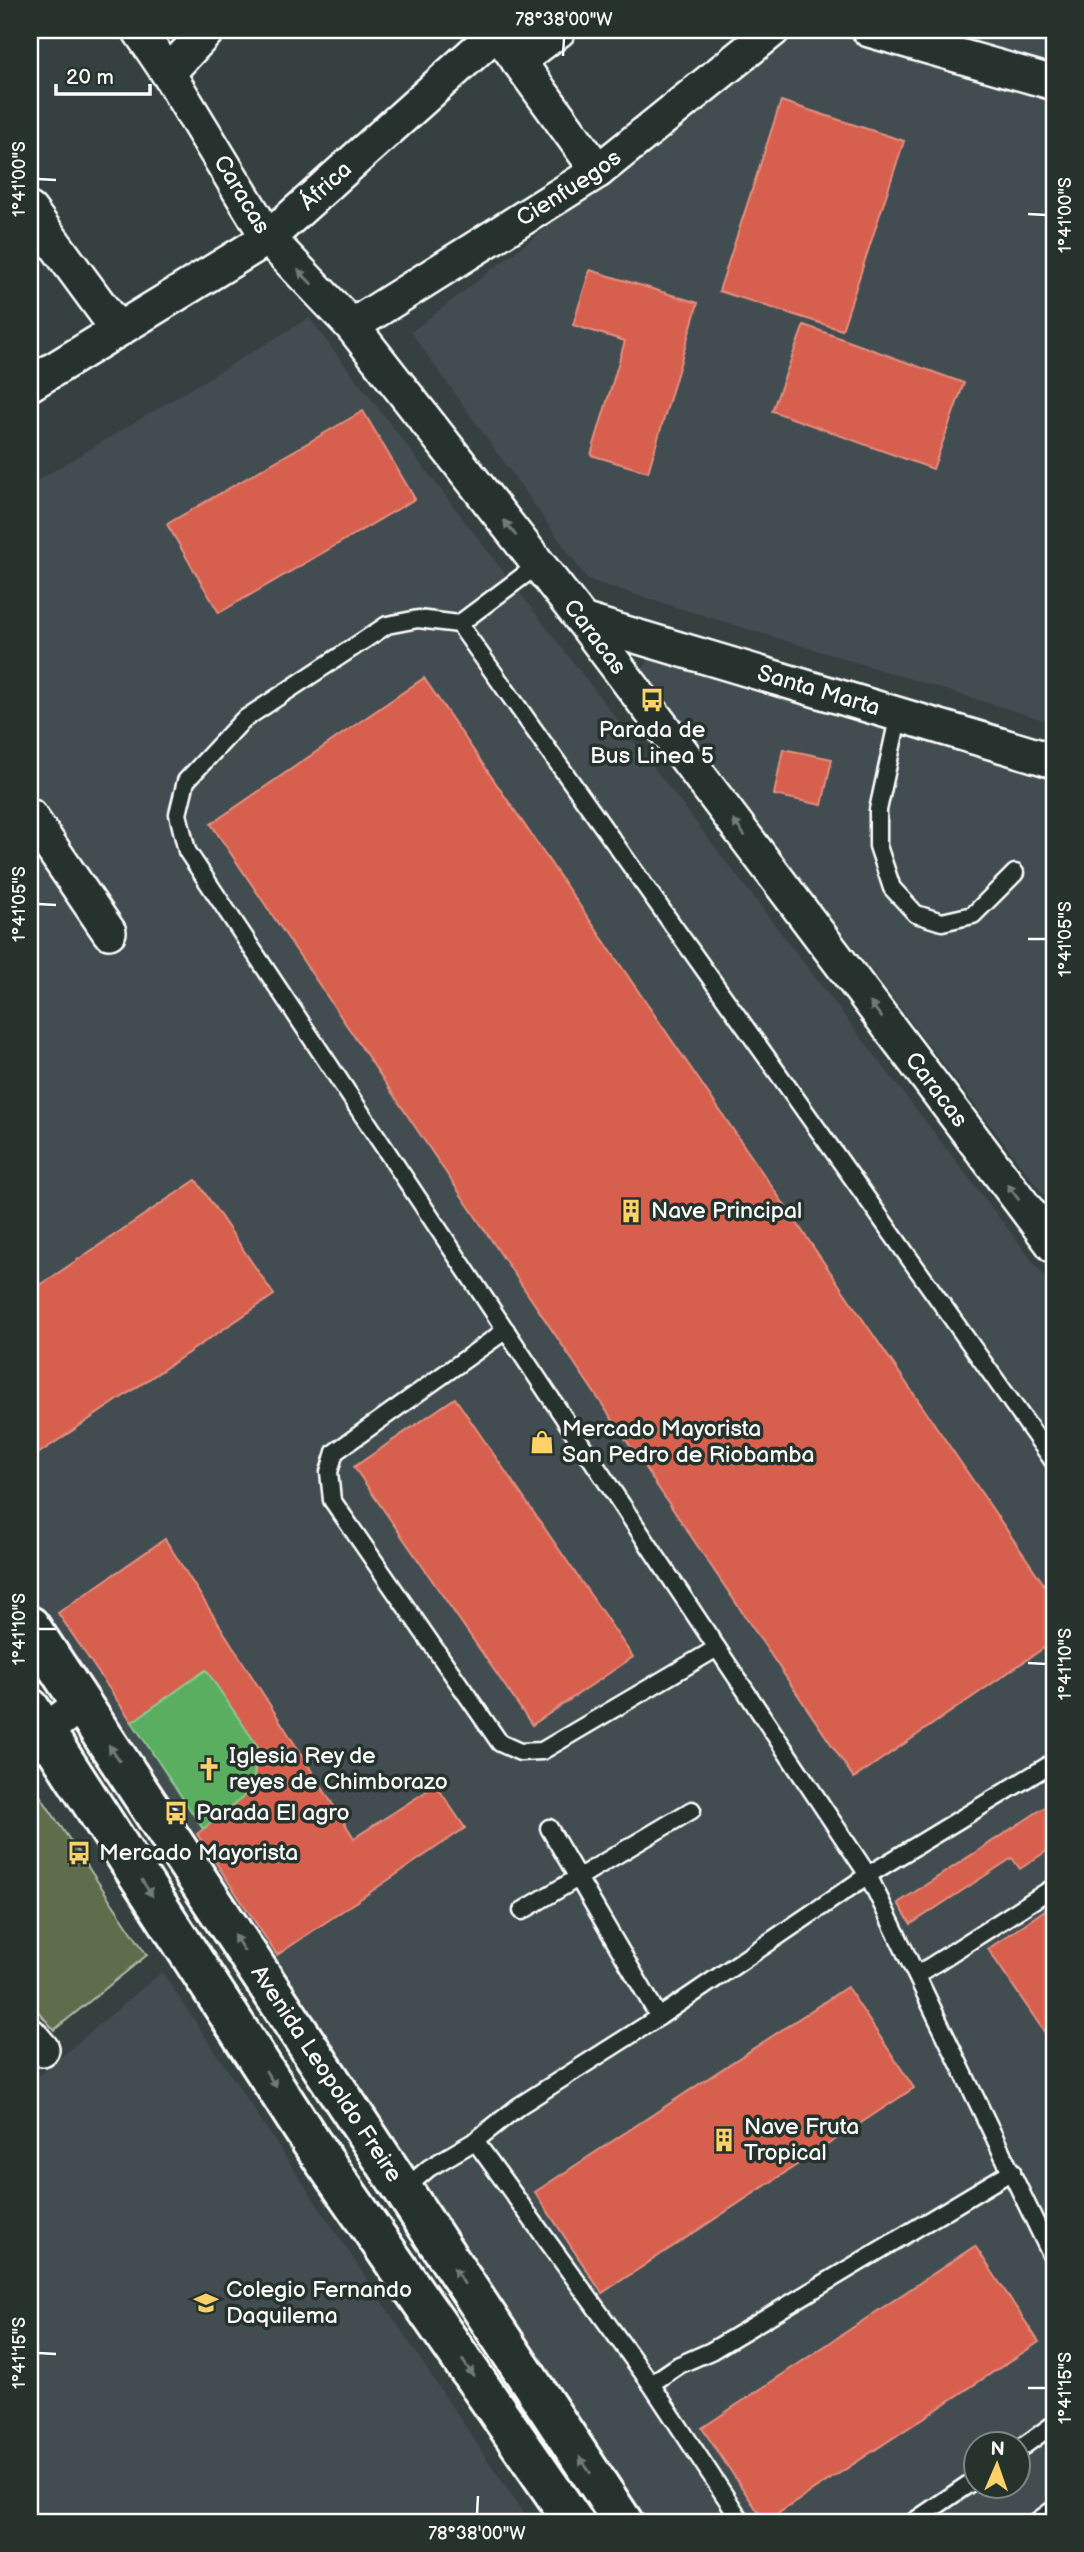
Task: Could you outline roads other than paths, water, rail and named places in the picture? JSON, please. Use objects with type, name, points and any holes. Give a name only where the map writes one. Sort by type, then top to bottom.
[{"type":"main road","name":"Avenida Leopoldo Freire","points":[[30,1626],[623,2522]]},
{"type":"main road","name":"Avenida Leopoldo Freire","points":[[35,1728],[311,2142],[574,2522]]},
{"type":"main road","points":[[311,2142],[352,2115]]},
{"type":"street","name":"Caracas","points":[[139,30],[268,238],[352,326],[539,564],[1054,1246]]},
{"type":"street","points":[[168,73],[208,30]]},
{"type":"street","points":[[518,61],[559,30]]},
{"type":"street","name":"Cienfuegos","points":[[352,326],[598,171],[773,30]]},
{"type":"street","points":[[869,30],[1054,83]]},
{"type":"street","points":[[497,31],[598,171]]},
{"type":"street","name":"África","points":[[30,384],[268,238],[497,31]]},
{"type":"street","points":[[30,210],[118,330]]},
{"type":"street","name":"Santa Marta","points":[[582,620],[1054,761]]},
{"type":"street","points":[[30,816],[109,932]]},
{"type":"street","points":[[35,1728],[81,1704]]},
{"type":"lane","points":[[539,564],[459,624],[418,619],[387,625],[243,720],[186,781],[178,814],[187,851],[868,1875],[1054,2261]]},
{"type":"lane","points":[[459,624],[1054,1462]]},
{"type":"lane","points":[[899,714],[878,810],[878,846],[892,888],[916,914],[942,922],[973,915],[1014,873]]},
{"type":"lane","points":[[506,1330],[335,1452],[329,1472],[332,1500],[500,1743],[520,1752],[542,1751],[717,1648]]},
{"type":"lane","points":[[402,2191],[429,2168],[475,2141],[519,2106],[659,2017],[868,1875],[1054,1762]]},
{"type":"lane","points":[[522,1911],[692,1810]]},
{"type":"lane","points":[[548,1829],[659,2017]]},
{"type":"lane","points":[[917,1975],[1054,1888]]},
{"type":"lane","points":[[475,2141],[651,2384],[742,2522]]},
{"type":"lane","points":[[651,2384],[679,2365],[711,2351],[1012,2171]]},
{"type":"lane","points":[[1032,2439],[1054,2424]]},
{"type":"lane","points":[[913,2522],[962,2488]]},
{"type":"lane","points":[[1036,2522],[1054,2509]]},
{"type":"place","name":"Parada de Bus Linea 5","points":[[652,700]]},
{"type":"place","name":"Nave Principal","points":[[631,1211]]},
{"type":"place","name":"Mercado Mayorista San Pedro de Riobamba","points":[[542,1442]]},
{"type":"place","name":"Iglesia Rey de reyes de Chimborazo","points":[[209,1769]]},
{"type":"place","name":"Parada El agro","points":[[176,1813]]},
{"type":"place","name":"Mercado Mayorista","points":[[79,1853]]},
{"type":"place","name":"Nave Fruta Tropical","points":[[724,2140]]},
{"type":"place","name":"Colegio Fernando Daquilema","points":[[206,2303]]}]
